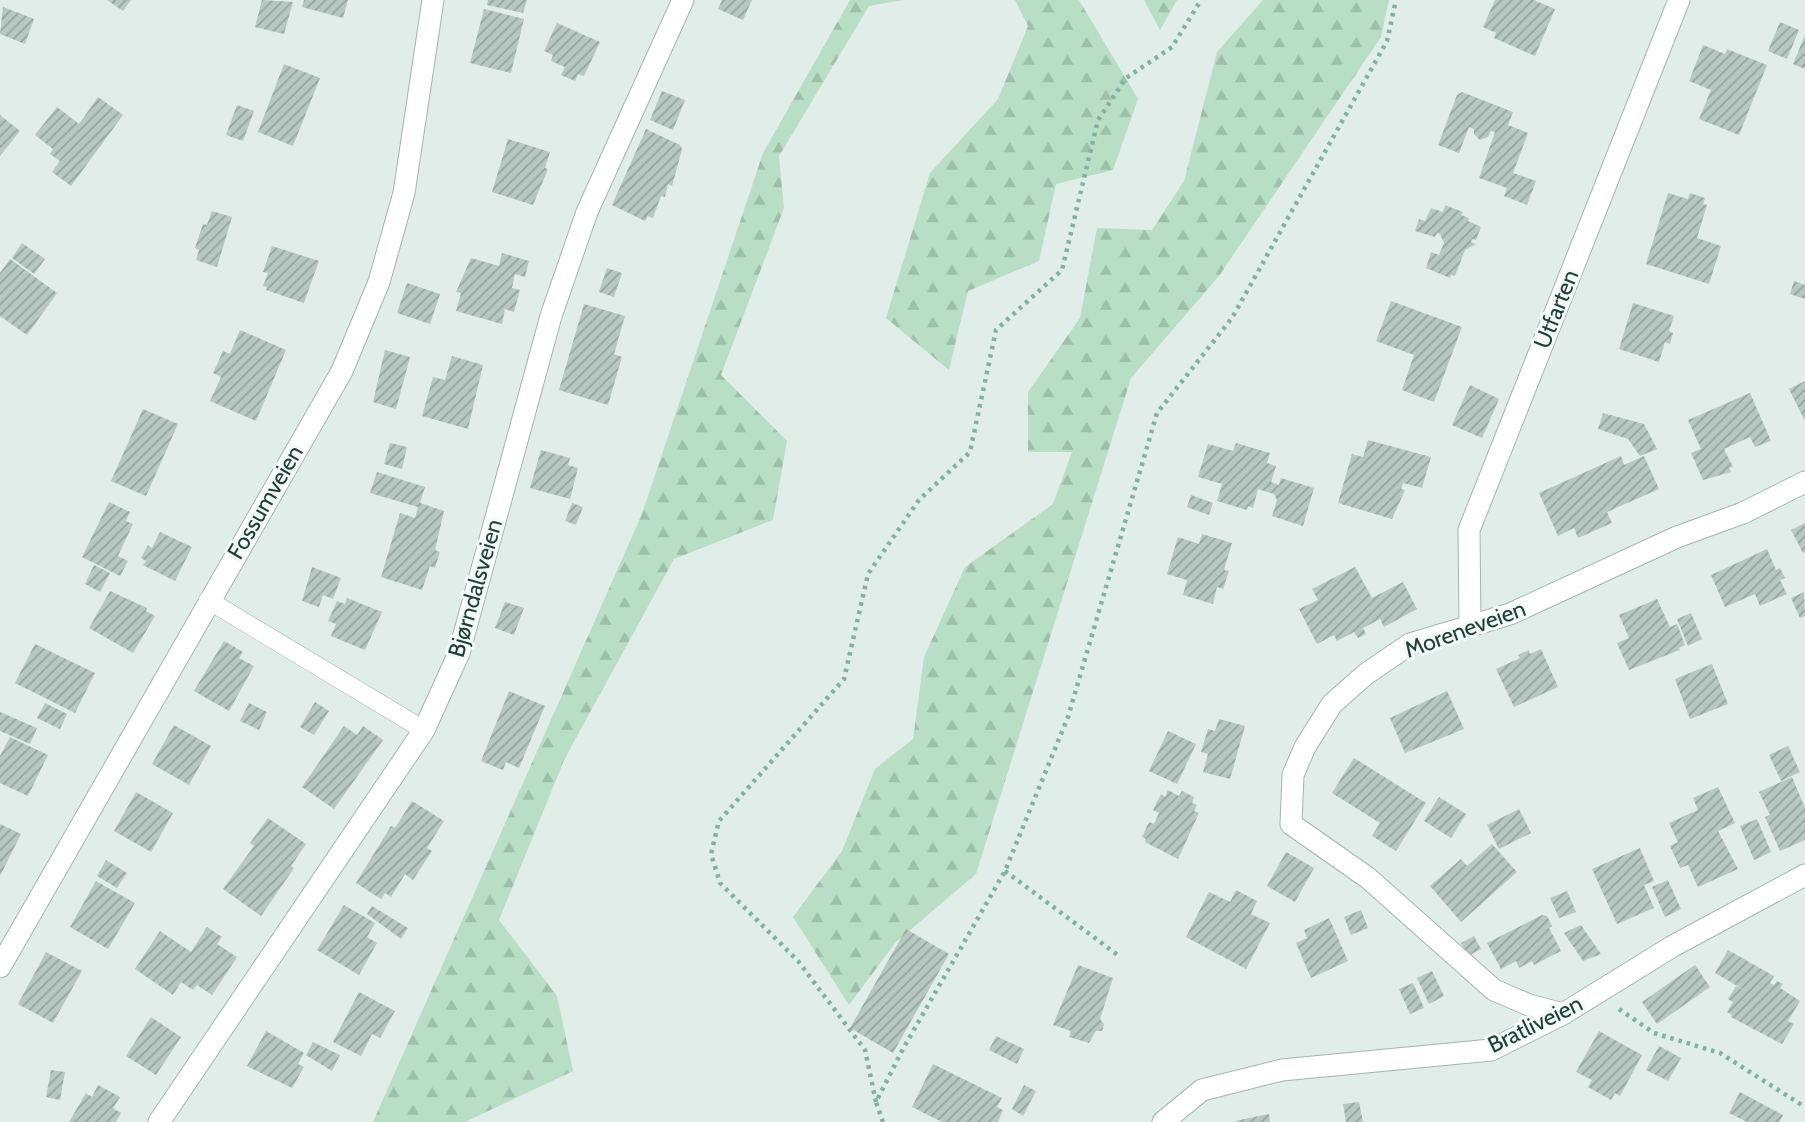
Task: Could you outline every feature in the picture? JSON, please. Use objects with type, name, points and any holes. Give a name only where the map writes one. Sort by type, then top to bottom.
[{"type":"street","name":"Fossumveien","points":[[0,967],[208,600],[342,371],[379,282],[404,193],[433,0]]},
{"type":"street","name":"Bjørndalsveien","points":[[159,1122],[424,730],[459,653],[551,316],[587,212],[683,0]]},
{"type":"street","name":"Utfarten","points":[[1470,625],[1469,530],[1679,0]]},
{"type":"street","name":"Moreneveien","points":[[1563,1014],[1529,1005],[1494,990],[1368,878],[1290,824],[1293,775],[1305,747],[1332,704],[1366,674],[1410,644],[1522,609],[1677,537],[1743,513],[1805,482]]},
{"type":"street","name":"Bratliveien","points":[[1163,1122],[1202,1090],[1282,1070],[1491,1050],[1563,1014],[1673,946],[1805,875]]},
{"type":"lane","points":[[208,600],[424,730]]},
{"type":"path","points":[[883,1122],[865,1050],[799,961],[720,883],[711,854],[719,821],[844,679],[869,574],[919,500],[970,452],[996,330],[1062,270],[1098,120],[1126,78],[1172,47],[1200,0]]},
{"type":"path","points":[[876,1102],[904,1047],[1005,871],[1068,717],[1157,413],[1232,318],[1387,41],[1396,0]]},
{"type":"path","points":[[1005,871],[1119,956]]},
{"type":"path","points":[[1597,994],[1654,1033],[1720,1053],[1805,1107]]},
{"type":"green space","points":[[850,0],[903,0],[869,6],[779,156],[784,208],[721,375],[787,441],[773,520],[674,559],[565,758],[499,920],[557,996],[573,1071],[465,1122],[373,1122],[642,514],[763,153]]},
{"type":"green space","points":[[1015,0],[1079,0],[1138,99],[1113,170],[1056,184],[1039,261],[968,291],[949,370],[886,318],[930,173],[998,99],[1028,26]]},
{"type":"green space","points":[[1144,0],[1177,0],[1160,30]]},
{"type":"green space","points":[[1263,0],[1389,0],[1381,37],[1219,276],[1131,378],[976,874],[896,942],[849,1005],[793,917],[842,851],[875,769],[913,739],[924,657],[965,567],[1053,504],[1072,452],[1028,452],[1028,392],[1080,318],[1097,228],[1152,230],[1184,181],[1217,52]]},
{"type":"building","points":[[107,0],[131,0],[123,11]]},
{"type":"building","points":[[262,0],[293,2],[284,34],[255,27]]},
{"type":"building","points":[[304,0],[348,0],[343,18],[302,7]]},
{"type":"building","points":[[488,0],[527,0],[523,13],[487,5]]},
{"type":"building","points":[[722,0],[752,0],[743,20],[718,9]]},
{"type":"building","points":[[1495,0],[1534,0],[1555,9],[1535,56],[1494,38],[1496,33],[1483,27]]},
{"type":"building","points":[[3,7],[34,19],[25,44],[0,34]]},
{"type":"building","points":[[484,9],[524,19],[511,73],[470,63]]},
{"type":"building","points":[[1780,22],[1799,30],[1787,59],[1768,51]]},
{"type":"building","points":[[557,23],[600,42],[584,76],[578,74],[575,81],[561,75],[565,67],[551,61],[553,55],[544,51]]},
{"type":"building","points":[[1805,35],[1805,69],[1793,64]]},
{"type":"building","points":[[1703,45],[1725,54],[1727,49],[1767,65],[1739,135],[1699,119],[1711,90],[1689,81]]},
{"type":"building","points":[[284,64],[320,78],[293,146],[258,132]]},
{"type":"building","points":[[662,91],[685,100],[673,130],[650,120]]},
{"type":"building","points":[[1462,92],[1513,112],[1508,125],[1528,133],[1513,173],[1536,181],[1527,205],[1504,196],[1507,188],[1479,178],[1495,132],[1491,131],[1488,137],[1480,140],[1474,134],[1474,129],[1469,127],[1459,153],[1438,145],[1457,95]]},
{"type":"building","points":[[98,97],[123,115],[71,186],[52,172],[60,161],[50,154],[53,149],[35,135],[57,107],[79,124]]},
{"type":"building","points":[[237,105],[254,111],[243,141],[226,135]]},
{"type":"building","points":[[0,115],[20,131],[0,156]]},
{"type":"building","points":[[646,129],[680,145],[682,149],[672,186],[668,184],[665,197],[661,196],[653,218],[648,216],[645,221],[612,205]]},
{"type":"building","points":[[508,139],[550,152],[545,168],[548,169],[533,205],[492,192]]},
{"type":"building","points":[[1668,193],[1688,199],[1690,193],[1705,198],[1703,204],[1707,205],[1697,238],[1721,246],[1709,284],[1646,264]]},
{"type":"building","points":[[1445,205],[1463,212],[1461,215],[1469,218],[1468,221],[1481,227],[1476,240],[1472,239],[1471,242],[1476,244],[1465,250],[1455,276],[1451,275],[1450,278],[1426,268],[1431,252],[1439,255],[1444,243],[1440,234],[1437,233],[1435,237],[1415,231],[1419,219],[1425,221],[1431,208],[1443,212]]},
{"type":"building","points":[[212,211],[232,217],[217,267],[196,260],[199,250],[195,248],[203,224],[207,225]]},
{"type":"building","points":[[22,243],[45,259],[34,274],[12,258]]},
{"type":"building","points":[[272,246],[319,261],[304,303],[266,290],[267,287],[263,286],[268,273],[263,272]]},
{"type":"building","points":[[502,253],[529,261],[525,277],[515,274],[512,288],[520,290],[514,312],[505,309],[502,324],[456,311],[461,293],[456,292],[471,258],[499,266]]},
{"type":"building","points":[[10,259],[57,293],[27,335],[0,316],[0,273]]},
{"type":"building","points":[[607,268],[622,273],[614,297],[599,292]]},
{"type":"building","points":[[1794,281],[1805,285],[1805,299],[1790,294]]},
{"type":"building","points":[[407,283],[440,294],[430,324],[397,313]]},
{"type":"building","points":[[1391,301],[1462,327],[1434,402],[1402,390],[1414,355],[1376,341]]},
{"type":"building","points":[[1633,303],[1674,316],[1669,331],[1673,333],[1670,344],[1665,342],[1659,362],[1619,349]]},
{"type":"building","points":[[584,304],[625,316],[614,354],[622,357],[608,405],[559,390]]},
{"type":"building","points":[[240,330],[286,350],[256,421],[210,401],[221,377],[213,373],[223,351],[230,354]]},
{"type":"building","points":[[385,350],[410,357],[396,409],[373,402]]},
{"type":"building","points":[[452,356],[483,365],[468,429],[422,416],[433,377],[445,380]]},
{"type":"building","points":[[1805,381],[1805,421],[1789,389]]},
{"type":"building","points":[[1470,385],[1499,399],[1482,438],[1452,425]]},
{"type":"building","points":[[1750,393],[1771,441],[1755,447],[1750,437],[1724,449],[1733,467],[1729,468],[1731,472],[1703,480],[1691,453],[1701,449],[1688,420]]},
{"type":"building","points":[[143,409],[178,424],[146,496],[111,481]]},
{"type":"building","points":[[1603,413],[1644,424],[1657,449],[1640,456],[1628,439],[1598,429]]},
{"type":"building","points":[[1368,440],[1431,457],[1422,488],[1403,483],[1401,489],[1405,490],[1392,519],[1338,503],[1352,454],[1363,457]]},
{"type":"building","points":[[390,443],[407,447],[402,469],[384,464]]},
{"type":"building","points":[[1236,443],[1270,453],[1267,463],[1276,466],[1271,482],[1279,485],[1281,478],[1314,488],[1303,526],[1272,516],[1277,500],[1274,494],[1258,489],[1253,508],[1248,506],[1247,510],[1217,501],[1222,484],[1198,477],[1208,444],[1233,451]]},
{"type":"building","points":[[541,450],[570,458],[568,465],[578,468],[570,499],[530,488]]},
{"type":"building","points":[[1621,456],[1624,465],[1644,456],[1659,489],[1607,512],[1612,523],[1578,538],[1574,528],[1558,536],[1539,493]]},
{"type":"building","points":[[377,472],[425,487],[420,503],[444,511],[435,550],[440,552],[435,568],[430,566],[422,590],[381,577],[400,513],[415,518],[418,507],[370,493]]},
{"type":"building","points":[[1191,495],[1213,503],[1209,515],[1187,507]]},
{"type":"building","points":[[109,502],[130,512],[126,521],[133,524],[118,556],[128,561],[120,576],[82,557]]},
{"type":"building","points":[[572,503],[583,507],[576,525],[565,521]]},
{"type":"building","points":[[1805,523],[1805,552],[1803,553],[1791,530]]},
{"type":"building","points":[[160,532],[192,547],[175,581],[143,565],[146,561],[141,558],[148,545],[152,548]]},
{"type":"building","points":[[1202,534],[1232,543],[1224,570],[1229,571],[1223,589],[1217,587],[1213,604],[1183,595],[1187,580],[1167,574],[1178,537],[1199,544]]},
{"type":"building","points":[[1767,549],[1776,570],[1780,568],[1785,578],[1780,580],[1787,594],[1760,606],[1755,594],[1725,607],[1711,575]]},
{"type":"building","points":[[94,565],[110,573],[100,592],[85,584]]},
{"type":"building","points":[[312,567],[341,578],[333,599],[323,595],[319,607],[302,601]]},
{"type":"building","points":[[1355,567],[1372,598],[1403,582],[1417,609],[1384,627],[1380,619],[1363,628],[1366,634],[1358,638],[1354,632],[1337,641],[1334,635],[1317,644],[1299,609],[1318,600],[1312,589]]},
{"type":"building","points":[[110,591],[147,608],[146,611],[155,616],[133,653],[89,628]]},
{"type":"building","points":[[1804,592],[1805,616],[1800,618],[1791,598]]},
{"type":"building","points":[[347,598],[382,612],[365,650],[331,636],[336,624],[328,621],[337,601],[345,604]]},
{"type":"building","points":[[1657,599],[1670,627],[1677,624],[1685,645],[1679,648],[1680,650],[1629,670],[1617,643],[1629,638],[1619,615]]},
{"type":"building","points":[[505,602],[524,608],[514,635],[495,628]]},
{"type":"building","points":[[1691,613],[1702,639],[1688,646],[1677,619]]},
{"type":"building","points":[[224,641],[243,652],[239,658],[254,666],[229,711],[194,691]]},
{"type":"building","points":[[35,644],[95,673],[75,713],[15,683]]},
{"type":"building","points":[[1541,649],[1558,687],[1514,707],[1496,669],[1520,658],[1518,655],[1529,650],[1530,654]]},
{"type":"building","points":[[1712,664],[1728,704],[1690,719],[1675,679]]},
{"type":"building","points":[[509,691],[545,706],[519,768],[506,762],[503,770],[481,761]]},
{"type":"building","points":[[1447,691],[1464,729],[1405,753],[1390,718]]},
{"type":"building","points":[[315,702],[329,711],[314,735],[300,727]]},
{"type":"building","points":[[45,703],[67,714],[60,729],[37,718]]},
{"type":"building","points":[[249,703],[267,712],[259,730],[240,721]]},
{"type":"building","points":[[0,712],[37,728],[30,744],[0,731]]},
{"type":"building","points":[[1219,719],[1245,726],[1230,779],[1203,772],[1208,754],[1201,752],[1208,729],[1215,731]]},
{"type":"building","points":[[174,725],[211,746],[189,785],[152,764]]},
{"type":"building","points":[[344,726],[357,735],[363,726],[383,740],[334,809],[302,787]]},
{"type":"building","points":[[1168,731],[1196,744],[1177,784],[1149,771]]},
{"type":"building","points":[[10,737],[48,755],[28,796],[0,783],[0,756]]},
{"type":"building","points":[[1788,746],[1800,772],[1781,781],[1769,755]]},
{"type":"building","points":[[1354,758],[1426,803],[1396,851],[1372,836],[1380,823],[1332,793]]},
{"type":"building","points":[[1792,777],[1805,808],[1805,840],[1780,851],[1765,817],[1770,815],[1759,792]]},
{"type":"building","points":[[1718,787],[1735,823],[1718,831],[1738,869],[1698,887],[1688,865],[1680,868],[1670,846],[1678,842],[1669,823],[1698,810],[1693,798]]},
{"type":"building","points":[[1168,790],[1179,796],[1182,791],[1194,797],[1192,803],[1197,805],[1194,811],[1199,813],[1178,859],[1145,842],[1146,839],[1142,837],[1149,822],[1154,824],[1159,813],[1153,810],[1161,794],[1165,797]]},
{"type":"building","points":[[136,792],[173,813],[151,852],[114,831]]},
{"type":"building","points":[[1439,797],[1466,814],[1451,838],[1424,821]]},
{"type":"building","points":[[412,801],[444,821],[427,848],[432,851],[413,880],[405,874],[391,897],[385,893],[381,899],[356,883],[391,826],[395,828]]},
{"type":"building","points":[[1519,809],[1531,833],[1499,849],[1487,825]]},
{"type":"building","points":[[268,818],[306,844],[291,866],[294,868],[261,916],[223,889],[254,846],[250,843]]},
{"type":"building","points":[[1757,819],[1771,852],[1754,860],[1740,826]]},
{"type":"building","points":[[0,824],[21,834],[0,876]]},
{"type":"building","points":[[1492,844],[1517,872],[1461,922],[1430,886],[1461,859],[1467,866]]},
{"type":"building","points":[[1640,848],[1654,881],[1644,885],[1654,908],[1617,924],[1592,869]]},
{"type":"building","points":[[1286,852],[1314,868],[1295,902],[1267,886]]},
{"type":"building","points":[[106,860],[127,873],[117,888],[97,876]]},
{"type":"building","points":[[1668,880],[1681,909],[1665,917],[1652,887]]},
{"type":"building","points":[[96,881],[135,903],[108,949],[70,927]]},
{"type":"building","points":[[1236,890],[1257,901],[1251,914],[1270,923],[1246,969],[1186,937],[1209,892],[1230,902]]},
{"type":"building","points":[[1567,891],[1576,912],[1559,918],[1550,898]]},
{"type":"building","points":[[344,905],[375,923],[367,937],[377,943],[359,975],[317,950]]},
{"type":"building","points":[[372,906],[408,928],[401,939],[367,914]]},
{"type":"building","points":[[1361,910],[1368,928],[1351,935],[1344,917]]},
{"type":"building","points":[[1542,915],[1547,916],[1552,926],[1549,928],[1561,951],[1534,965],[1532,961],[1519,968],[1516,961],[1501,969],[1487,943]]},
{"type":"building","points":[[1329,918],[1348,961],[1311,978],[1296,943],[1307,938],[1304,930]]},
{"type":"building","points":[[1581,925],[1601,954],[1583,961],[1564,933]]},
{"type":"building","points":[[207,927],[222,937],[217,944],[237,957],[212,995],[197,985],[193,990],[181,982],[173,995],[135,969],[160,931],[191,952]]},
{"type":"building","points":[[906,929],[949,954],[893,1053],[850,1028]]},
{"type":"building","points":[[1474,936],[1481,949],[1468,956],[1461,943]]},
{"type":"building","points":[[1728,950],[1774,976],[1770,983],[1774,985],[1777,981],[1783,984],[1780,988],[1800,1001],[1788,1021],[1794,1024],[1782,1044],[1731,1017],[1727,1012],[1733,1002],[1728,999],[1736,986],[1746,991],[1715,973]]},
{"type":"building","points":[[46,952],[82,971],[53,1023],[18,1004]]},
{"type":"building","points":[[1078,965],[1113,978],[1100,1019],[1104,1024],[1102,1031],[1096,1031],[1089,1043],[1069,1037],[1071,1031],[1053,1025]]},
{"type":"building","points":[[1695,965],[1710,987],[1657,1024],[1642,1002]]},
{"type":"building","points":[[1432,971],[1444,996],[1429,1004],[1417,978]]},
{"type":"building","points":[[1413,983],[1424,1008],[1410,1014],[1399,989]]},
{"type":"building","points":[[359,992],[395,1011],[380,1038],[372,1034],[361,1056],[333,1042]]},
{"type":"building","points":[[151,1017],[181,1037],[156,1075],[126,1056]]},
{"type":"building","points":[[266,1031],[304,1053],[298,1064],[304,1067],[292,1088],[247,1066]]},
{"type":"building","points":[[1599,1031],[1642,1055],[1620,1096],[1615,1093],[1611,1100],[1588,1087],[1592,1080],[1576,1072]]},
{"type":"building","points":[[996,1036],[1024,1049],[1017,1064],[989,1050]]},
{"type":"building","points":[[313,1042],[340,1055],[332,1071],[306,1055]]},
{"type":"building","points":[[1659,1046],[1681,1058],[1668,1081],[1646,1070]]},
{"type":"building","points":[[933,1064],[1002,1098],[997,1107],[1003,1110],[998,1122],[942,1122],[912,1107]]},
{"type":"building","points":[[51,1070],[65,1072],[60,1100],[46,1097]]},
{"type":"building","points":[[98,1085],[120,1097],[113,1108],[121,1113],[116,1122],[69,1122],[86,1093],[92,1097]]},
{"type":"building","points":[[1024,1085],[1036,1091],[1023,1116],[1012,1109]]},
{"type":"building","points":[[1740,1092],[1783,1115],[1779,1122],[1747,1122],[1729,1113]]},
{"type":"building","points":[[1359,1102],[1363,1122],[1346,1122],[1343,1104]]},
{"type":"building","points":[[1269,1114],[1270,1122],[1235,1122],[1235,1121]]}]
